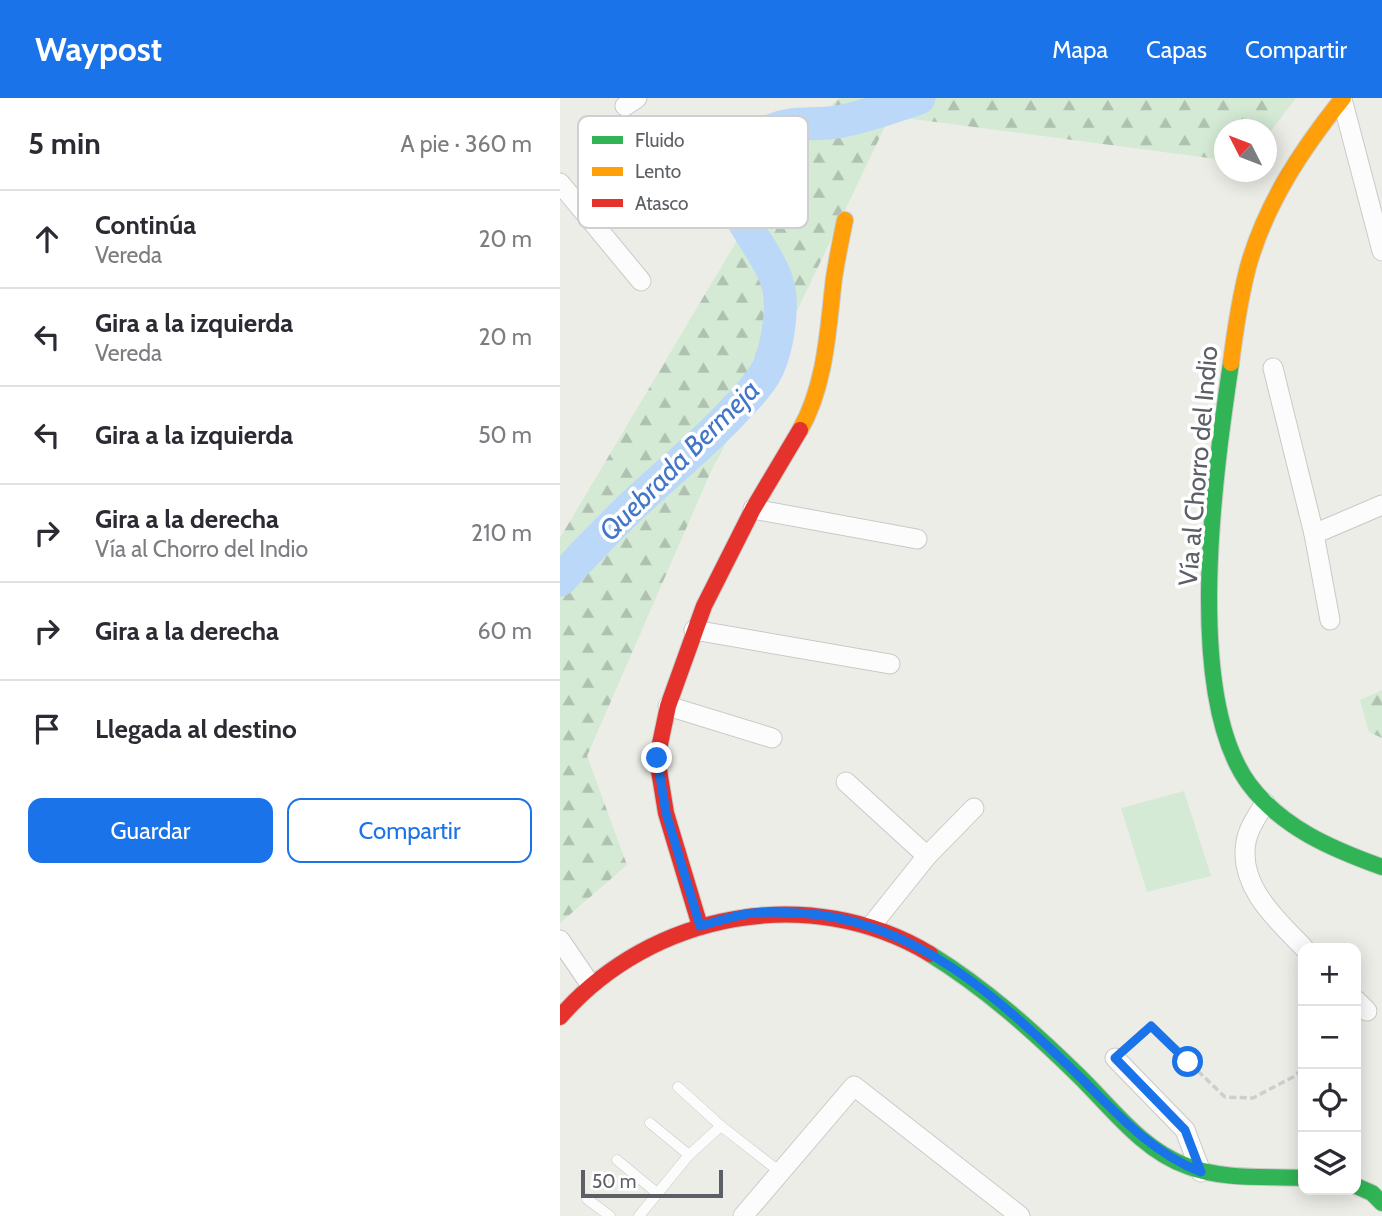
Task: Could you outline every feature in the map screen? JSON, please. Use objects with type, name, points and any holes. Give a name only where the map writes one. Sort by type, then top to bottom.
[{"type":"street","points":[[1343,99],[1382,251]]},
{"type":"street","name":"Vía al Chorro del Indio","points":[[1343,99],[1278,190],[1253,252],[1241,299],[1222,419],[1211,539],[1213,673],[1220,714],[1235,762],[1265,803],[1277,816],[1307,837],[1382,867]]},
{"type":"street","points":[[560,183],[578,205]]},
{"type":"street","points":[[700,926],[666,813],[657,758],[668,706],[694,630],[720,571],[804,422],[814,394],[827,342],[845,220]]},
{"type":"street","points":[[597,228],[641,281]]},
{"type":"street","points":[[1273,368],[1314,534],[1330,620]]},
{"type":"street","points":[[1314,534],[1382,505]]},
{"type":"street","points":[[753,509],[917,540]]},
{"type":"street","points":[[694,630],[890,664]]},
{"type":"street","points":[[668,706],[772,737]]},
{"type":"street","points":[[846,782],[927,856]]},
{"type":"street","points":[[1265,803],[1252,824],[1246,842],[1246,860],[1252,885],[1264,905],[1299,943]]},
{"type":"street","points":[[871,926],[927,856],[974,808]]},
{"type":"street","points":[[560,1017],[590,985],[624,960],[700,926],[748,914],[782,912],[840,917],[871,926],[930,953],[966,976],[1015,1016],[1160,1152],[1201,1172],[1298,1178]]},
{"type":"street","points":[[560,940],[590,985]]},
{"type":"street","points":[[1115,1058],[1185,1130],[1201,1172]]},
{"type":"street","points":[[743,1216],[854,1086],[1020,1216]]},
{"type":"street","points":[[1361,1188],[1382,1203]]},
{"type":"lane","points":[[678,1087],[721,1126],[780,1172]]},
{"type":"lane","points":[[650,1123],[689,1155]]},
{"type":"lane","points":[[639,1216],[689,1155],[721,1126]]},
{"type":"lane","points":[[617,1160],[657,1193]]},
{"type":"lane","points":[[587,1199],[610,1216]]},
{"type":"path","points":[[1115,1058],[1151,1026],[1225,1097],[1253,1098],[1298,1073]]},
{"type":"green space","points":[[839,98],[1296,98],[1277,123],[1277,119],[1214,119],[1214,159],[890,116],[797,311],[712,469],[587,756],[627,865],[560,923],[560,538],[744,228],[808,228],[808,132],[816,120]]},
{"type":"green space","points":[[1382,690],[1382,738],[1369,732],[1360,700]]},
{"type":"green space","points":[[1184,791],[1211,876],[1147,892],[1121,808]]},
{"type":"waterway","name":"Quebrada Bermeja","points":[[808,124],[847,120],[919,98]]},
{"type":"waterway","name":"Quebrada Bermeja","points":[[560,580],[630,508],[719,426],[751,392],[768,368],[778,330],[779,290],[774,273],[748,228]]},
{"type":"traffic: fast","points":[[1231,363],[1212,519],[1209,580],[1210,639],[1216,695],[1229,744],[1249,784],[1277,813],[1309,835],[1382,867]]},
{"type":"traffic: fast","points":[[930,954],[1007,1010],[1061,1058],[1141,1139],[1156,1150],[1187,1166],[1215,1174],[1298,1178]]},
{"type":"traffic: fast","points":[[1361,1188],[1372,1193],[1382,1203]]},
{"type":"traffic: slow","points":[[1231,363],[1245,279],[1265,221],[1300,157],[1343,98]]},
{"type":"traffic: slow","points":[[800,430],[809,413],[821,375],[845,220]]},
{"type":"traffic: jam","points":[[700,926],[666,813],[657,758],[668,706],[704,606],[753,509],[800,430]]},
{"type":"traffic: jam","points":[[560,1017],[597,981],[639,953],[685,932],[734,919],[784,915],[834,919],[883,932],[930,954]]},
{"type":"route","points":[[657,758],[666,813],[700,926],[748,914],[782,912],[840,917],[900,937],[966,976],[1015,1016],[1137,1133],[1160,1152],[1201,1172],[1185,1130],[1115,1058],[1151,1026],[1188,1062]]}]
